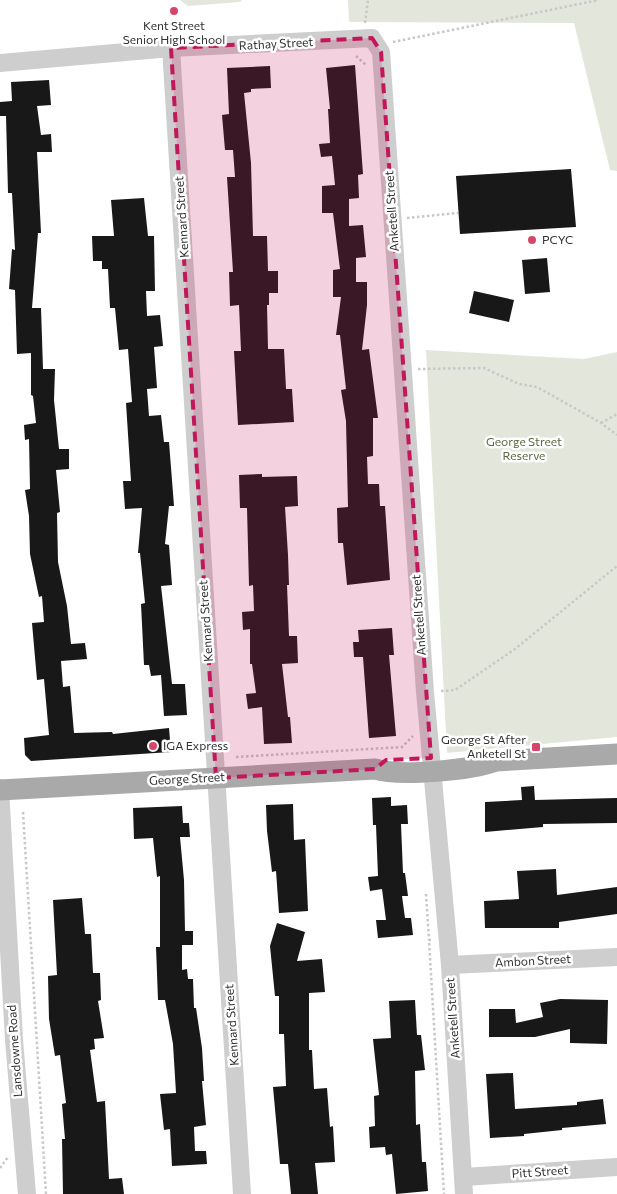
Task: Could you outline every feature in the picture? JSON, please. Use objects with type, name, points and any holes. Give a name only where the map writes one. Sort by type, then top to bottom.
[{"type":"main road","name":"George Street","points":[[0,789],[375,769],[386,760],[432,764],[483,755],[496,761],[617,754]]},
{"type":"street","name":"Rathay Street","points":[[0,62],[171,48],[370,41]]},
{"type":"street","name":"Anketell Street","points":[[370,41],[381,52],[425,692],[450,965],[464,1186]]},
{"type":"street","name":"Kennard Street","points":[[171,48],[242,1194]]},
{"type":"street","name":"Lansdowne Road","points":[[0,789],[14,1040],[26,1194]]},
{"type":"street","name":"Ambon Street","points":[[450,965],[617,957]]},
{"type":"street","name":"Pitt Street","points":[[464,1186],[617,1167]]},
{"type":"street","points":[[18,1194],[26,1194]]},
{"type":"path","points":[[368,0],[370,41],[599,0]]},
{"type":"path","points":[[356,56],[368,68]]},
{"type":"path","points":[[392,219],[458,213]]},
{"type":"path","points":[[403,370],[484,368],[519,384],[537,387],[601,423],[617,435]]},
{"type":"path","points":[[601,423],[617,414]]},
{"type":"path","points":[[425,692],[455,690],[515,649],[617,566]]},
{"type":"path","points":[[236,757],[402,748],[418,732]]},
{"type":"path","points":[[23,812],[46,1194]]},
{"type":"path","points":[[444,1194],[429,940],[447,940]]},
{"type":"highlighted area","points":[[372,38],[381,52],[431,758],[386,760],[375,769],[216,778],[171,48]]},
{"type":"green space","points":[[180,0],[242,0],[240,2],[188,6]]},
{"type":"green space","points":[[348,0],[617,0],[617,171],[610,170],[574,23],[349,22]]},
{"type":"green space","name":"George Street Reserve","points":[[426,350],[584,359],[617,352],[617,737],[447,753]]},
{"type":"building","points":[[355,65],[363,174],[358,175],[359,198],[349,199],[349,226],[363,225],[366,257],[356,258],[356,282],[367,282],[367,305],[362,350],[369,349],[378,418],[373,418],[373,456],[367,457],[368,484],[379,484],[380,506],[385,506],[390,580],[347,585],[343,543],[338,543],[337,508],[348,507],[346,421],[341,390],[346,389],[340,335],[336,335],[341,297],[333,297],[333,270],[340,269],[333,213],[322,213],[322,186],[335,185],[332,156],[321,157],[319,144],[330,143],[328,109],[330,109],[326,68]]},
{"type":"building","points":[[270,66],[271,88],[251,89],[251,92],[244,93],[251,163],[253,236],[267,236],[268,271],[278,271],[278,293],[269,293],[269,305],[267,305],[268,349],[284,349],[286,389],[292,389],[294,422],[238,425],[234,351],[241,351],[239,305],[230,306],[229,272],[233,272],[227,177],[235,177],[233,150],[225,150],[222,115],[229,114],[227,68]]},
{"type":"building","points":[[49,80],[51,105],[37,106],[41,135],[51,134],[52,152],[37,152],[41,233],[38,233],[32,308],[41,308],[43,369],[55,369],[54,400],[59,449],[69,449],[69,469],[56,470],[60,512],[57,513],[58,562],[67,606],[71,644],[85,643],[87,659],[61,661],[63,687],[70,686],[74,733],[112,732],[113,734],[169,728],[171,752],[31,761],[25,755],[24,738],[49,735],[44,679],[37,680],[32,623],[44,622],[42,596],[39,597],[30,554],[29,516],[25,490],[30,489],[29,439],[25,440],[24,425],[36,423],[33,396],[31,395],[31,353],[17,354],[15,290],[9,289],[12,249],[15,250],[12,193],[8,193],[6,116],[0,116],[0,102],[12,101],[11,82]]},
{"type":"building","points":[[571,169],[576,227],[460,234],[456,176]]},
{"type":"building","points":[[144,198],[148,236],[154,236],[155,291],[146,291],[147,316],[160,315],[163,346],[154,347],[157,388],[147,389],[149,416],[161,415],[164,442],[169,442],[174,506],[169,506],[165,544],[169,545],[172,585],[161,586],[172,684],[185,684],[187,715],[164,716],[161,675],[151,676],[149,665],[144,665],[141,604],[145,603],[140,553],[138,553],[142,508],[125,509],[123,481],[131,481],[126,403],[132,402],[128,349],[119,350],[115,308],[110,308],[108,269],[102,269],[102,261],[93,261],[92,236],[114,236],[111,200]]},
{"type":"building","points":[[547,258],[550,292],[525,294],[522,260]]},
{"type":"building","points":[[474,291],[514,300],[509,322],[469,313]]},
{"type":"building","points":[[262,474],[262,477],[297,476],[298,506],[285,507],[289,585],[287,585],[289,636],[297,636],[298,663],[282,664],[292,743],[264,744],[262,707],[248,709],[246,694],[256,693],[252,664],[250,664],[250,629],[243,630],[242,612],[254,611],[253,585],[249,586],[247,508],[240,508],[239,475]]},
{"type":"building","points":[[392,628],[394,655],[389,655],[396,736],[369,738],[363,657],[354,657],[353,642],[359,642],[358,630]]},
{"type":"building","points":[[534,786],[535,800],[617,798],[617,823],[543,824],[543,827],[485,832],[485,802],[522,800],[521,787]]},
{"type":"building","points":[[391,797],[391,806],[407,805],[408,824],[401,824],[403,873],[405,873],[408,896],[402,896],[405,918],[411,918],[413,935],[378,938],[376,920],[386,920],[382,889],[370,891],[368,877],[378,876],[376,825],[373,825],[372,798]]},
{"type":"building","points":[[293,804],[294,840],[305,839],[308,911],[279,913],[276,871],[272,872],[267,831],[266,805]]},
{"type":"building","points":[[182,806],[183,823],[189,823],[190,837],[180,837],[184,880],[185,931],[193,931],[193,945],[182,945],[182,970],[187,969],[188,979],[193,979],[194,1008],[196,1008],[202,1048],[204,1081],[202,1081],[206,1125],[194,1127],[195,1151],[206,1151],[207,1164],[172,1166],[170,1129],[164,1130],[160,1094],[176,1093],[173,1044],[165,1000],[158,1000],[156,947],[160,947],[160,876],[157,877],[153,838],[134,839],[133,808]]},
{"type":"building","points":[[556,869],[557,895],[617,887],[617,914],[559,922],[559,928],[485,928],[484,901],[519,899],[517,871]]},
{"type":"building","points":[[82,898],[85,934],[91,934],[93,973],[100,973],[101,1000],[98,1001],[104,1038],[94,1039],[95,1049],[90,1050],[97,1102],[105,1101],[109,1179],[122,1178],[124,1194],[63,1194],[62,1139],[65,1139],[62,1104],[66,1103],[60,1055],[55,1056],[49,1019],[48,976],[57,975],[53,900]]},
{"type":"building","points":[[277,923],[305,932],[297,961],[322,959],[325,992],[309,993],[309,1050],[312,1050],[314,1089],[327,1088],[330,1127],[333,1126],[335,1162],[315,1163],[318,1194],[291,1194],[288,1164],[280,1164],[273,1087],[286,1086],[284,1034],[279,1034],[279,996],[275,996],[270,946]]},
{"type":"building","points":[[560,999],[608,1000],[607,1044],[570,1043],[570,1029],[535,1037],[489,1037],[489,1009],[515,1009],[516,1023],[543,1017],[540,1003]]},
{"type":"building","points":[[415,1000],[417,1035],[421,1035],[425,1070],[415,1071],[416,1125],[420,1124],[422,1162],[426,1162],[428,1191],[396,1194],[392,1154],[386,1155],[385,1147],[370,1148],[369,1127],[375,1126],[374,1096],[379,1095],[373,1039],[391,1038],[389,1001]]},
{"type":"building","points":[[513,1073],[515,1109],[577,1105],[577,1102],[603,1099],[606,1124],[562,1128],[562,1130],[524,1134],[524,1136],[490,1138],[486,1074]]},
{"type":"place","name":"Kent Street Senior High School","points":[[174,11]]},
{"type":"place","name":"PCYC","points":[[532,240]]},
{"type":"place","name":"IGA Express","points":[[153,746]]},
{"type":"place","name":"George St After Anketell St","points":[[536,747]]}]
